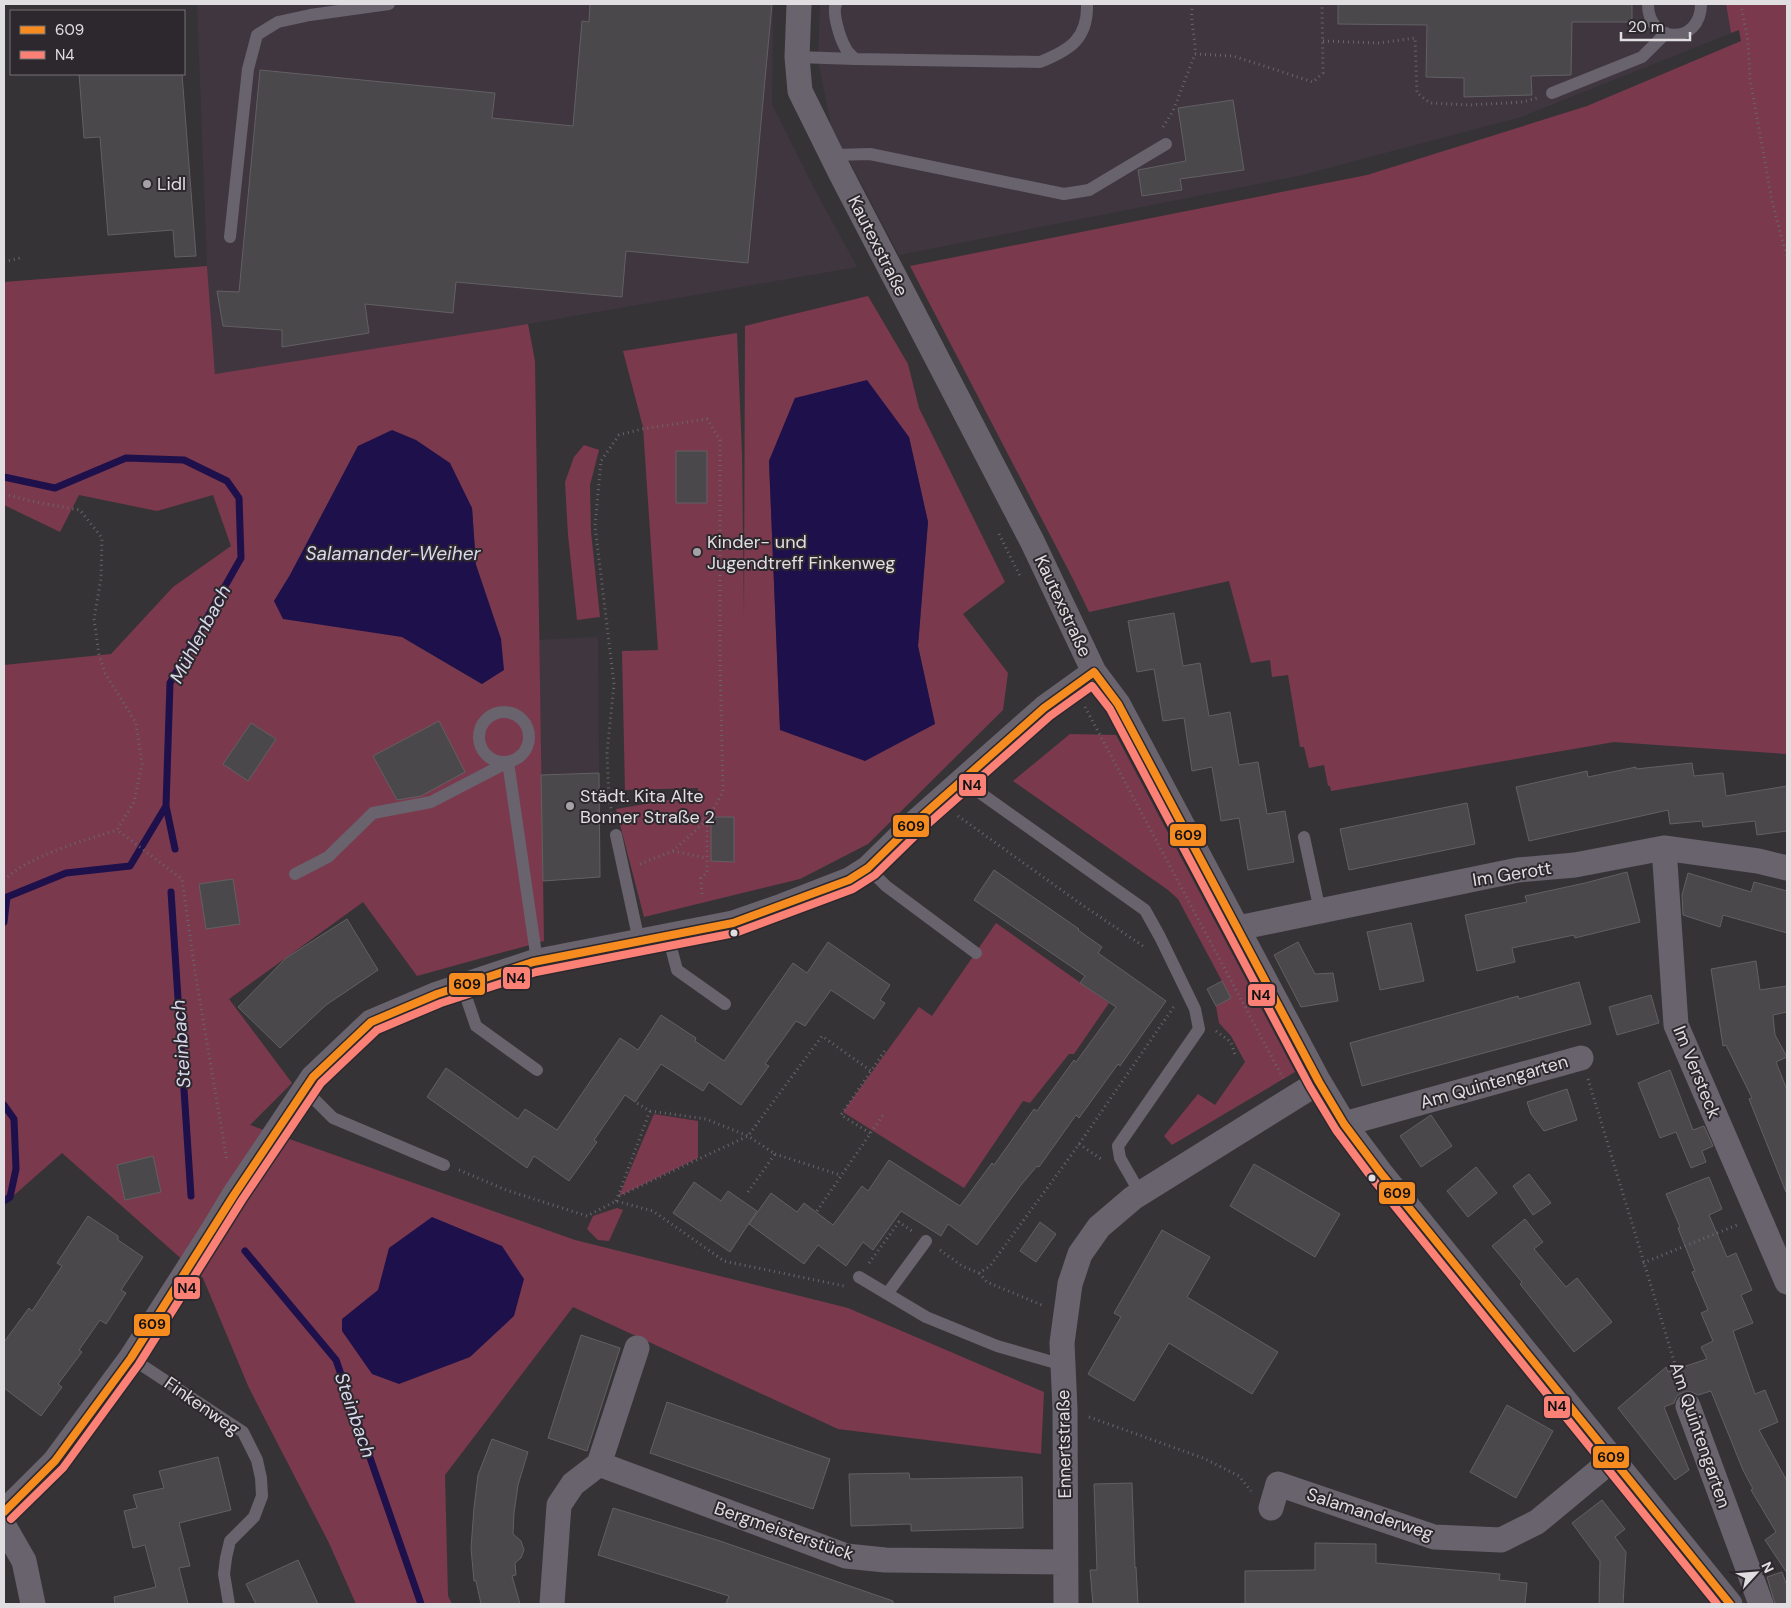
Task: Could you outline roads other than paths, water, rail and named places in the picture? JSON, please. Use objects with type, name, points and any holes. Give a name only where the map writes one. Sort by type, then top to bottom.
[{"type":"street","name":"Kautexstraße","points":[[799,4],[797,57],[800,91],[1032,541],[1094,672],[1118,704],[1319,1082],[1344,1124],[1380,1172],[1730,1604]]},
{"type":"street","points":[[4,1512],[55,1461],[131,1358],[234,1195],[304,1089],[313,1077],[371,1022],[437,994],[537,961],[732,923],[849,880],[868,868],[913,824],[1044,708],[1073,685],[1094,672]]},
{"type":"street","name":"Im Gerott","points":[[1238,928],[1518,870],[1575,865],[1664,848],[1758,861],[1787,868]]},
{"type":"street","name":"Im Versteck","points":[[1664,848],[1676,1025],[1787,1282]]},
{"type":"street","name":"Am Quintengarten","points":[[1344,1124],[1581,1058]]},
{"type":"street","name":"Ennertstraße","points":[[1066,1604],[1062,1343],[1070,1284],[1080,1254],[1099,1227],[1140,1194],[1319,1082]]},
{"type":"street","points":[[552,1604],[559,1505],[573,1484],[599,1464],[638,1348]]},
{"type":"street","name":"Am Quintengarten","points":[[1688,1406],[1761,1604]]},
{"type":"street","name":"Salamanderweg","points":[[1271,1508],[1278,1484],[1434,1537],[1501,1540],[1537,1522],[1613,1459]]},
{"type":"street","name":"Bergmeisterstück","points":[[599,1464],[846,1556],[885,1560],[1065,1562]]},
{"type":"street","points":[[4,1526],[24,1561],[33,1604]]},
{"type":"lane","points":[[230,237],[248,69],[257,35],[278,22],[310,15],[389,4]]},
{"type":"lane","points":[[836,4],[834,8],[838,29],[845,48],[855,60]]},
{"type":"lane","points":[[797,57],[855,60],[1040,62],[1064,52],[1082,35],[1088,18],[1087,4]]},
{"type":"lane","points":[[1648,4],[1651,20],[1656,27],[1666,34],[1676,35],[1692,29],[1700,19],[1702,4]]},
{"type":"lane","points":[[1554,92],[1642,57],[1666,34]]},
{"type":"lane","points":[[832,155],[870,154],[1064,194],[1089,190],[1166,144]]},
{"type":"lane","points":[[295,874],[328,857],[373,813],[431,802],[516,759],[523,754],[528,747],[530,739],[529,730],[525,722],[518,716],[503,712],[488,718],[480,731],[480,739],[481,747],[492,759],[508,762]]},
{"type":"lane","points":[[508,762],[537,961]]},
{"type":"lane","points":[[962,780],[1145,910],[1195,1009],[1199,1029],[1118,1146],[1120,1158],[1140,1194]]},
{"type":"lane","points":[[616,835],[639,940]]},
{"type":"lane","points":[[1304,837],[1320,911]]},
{"type":"lane","points":[[868,868],[886,886],[976,953]]},
{"type":"lane","points":[[668,936],[677,970],[725,1004]]},
{"type":"lane","points":[[462,985],[476,1026],[537,1070]]},
{"type":"lane","points":[[304,1089],[333,1118],[444,1165]]},
{"type":"lane","points":[[887,1294],[926,1241]]},
{"type":"lane","points":[[859,1277],[926,1317],[997,1346],[1063,1365]]},
{"type":"lane","name":"Finkenweg","points":[[131,1358],[243,1432],[256,1460],[261,1478],[262,1496],[254,1516],[230,1541],[224,1574],[229,1604]]},
{"type":"water","points":[[867,380],[909,437],[928,522],[918,646],[935,724],[865,761],[780,730],[769,461],[795,398]]},
{"type":"water","name":"Salamander-Weiher","points":[[392,430],[416,440],[450,463],[472,508],[476,565],[501,639],[504,670],[482,684],[402,637],[283,619],[274,601],[290,575],[358,446]]},
{"type":"water","points":[[432,1217],[502,1246],[524,1279],[514,1316],[470,1357],[399,1384],[372,1374],[342,1331],[342,1319],[378,1290],[389,1248]]},
{"type":"waterway","name":"Mühlenbach","points":[[4,477],[55,488],[126,458],[184,460],[227,481],[239,498],[241,558],[170,683],[166,806],[130,866],[66,873],[7,897],[4,922]]},
{"type":"waterway","name":"Steinbach","points":[[166,806],[175,849]]},
{"type":"waterway","name":"Steinbach","points":[[171,892],[191,1196]]},
{"type":"waterway","name":"Mühlenbach","points":[[4,1105],[14,1119],[16,1169],[10,1197],[4,1201]]},
{"type":"waterway","name":"Steinbach","points":[[245,1251],[336,1360],[421,1604]]},
{"type":"place","name":"Lidl","points":[[147,184]]},
{"type":"place","name":"Kinder- und Jugendtreff Finkenweg","points":[[697,552]]},
{"type":"place","name":"Städt. Kita Alte Bonner Straße 2","points":[[570,806]]}]
